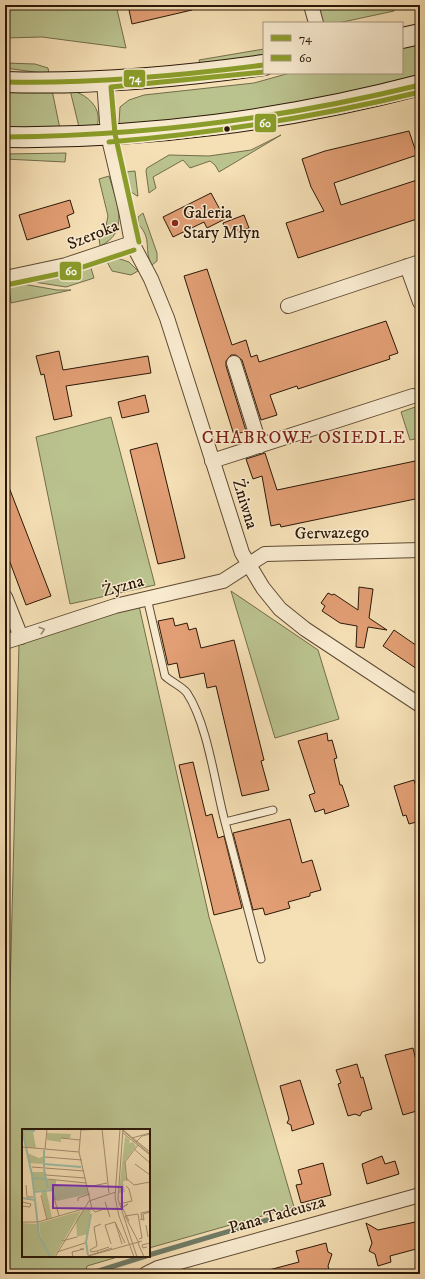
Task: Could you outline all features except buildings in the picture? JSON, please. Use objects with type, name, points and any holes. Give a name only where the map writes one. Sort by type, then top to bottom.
[{"type":"main road","points":[[403,38],[420,34]]},
{"type":"main road","points":[[5,82],[104,81],[263,65]]},
{"type":"main road","points":[[5,137],[108,135],[186,128],[315,108],[420,85]]},
{"type":"street","points":[[311,5],[316,22]]},
{"type":"street","name":"Szeroka","points":[[5,278],[66,265],[132,243],[108,135],[104,81]]},
{"type":"street","name":"Żniwna","points":[[132,243],[151,279],[167,318],[237,539],[248,565],[270,598],[291,619],[420,705]]},
{"type":"street","points":[[288,306],[414,264],[420,302]]},
{"type":"street","points":[[234,363],[260,446]]},
{"type":"street","points":[[212,461],[412,396]]},
{"type":"street","name":"Gerwazego","points":[[248,565],[265,554],[272,553],[420,550]]},
{"type":"street","name":"Żyzna","points":[[5,642],[114,606],[223,581],[248,565]]},
{"type":"street","points":[[5,597],[21,637]]},
{"type":"street","name":"Pana Tadeusza","points":[[146,1274],[158,1268],[420,1195]]},
{"type":"lane","points":[[147,598],[165,676],[172,683],[186,691],[194,706],[203,732],[261,959]]},
{"type":"lane","points":[[225,822],[273,810]]},
{"type":"green space","points":[[5,5],[116,5],[126,48],[42,37],[5,38]]},
{"type":"green space","points":[[319,5],[358,5],[366,7],[376,5],[393,5],[394,11],[343,22],[323,22]]},
{"type":"green space","points":[[420,42],[420,76],[311,100],[257,110],[202,118],[119,124],[120,107],[129,100],[144,95],[254,83],[286,74],[403,74],[403,47]]},
{"type":"green space","points":[[263,49],[263,57],[200,64],[199,60]]},
{"type":"green space","points":[[5,63],[35,64],[48,68],[49,74],[5,68]]},
{"type":"green space","points":[[5,90],[52,90],[60,129],[5,128]]},
{"type":"green space","points":[[70,90],[82,95],[92,102],[98,113],[97,126],[79,127]]},
{"type":"green space","points":[[281,135],[219,172],[215,165],[210,161],[190,168],[183,160],[153,177],[156,188],[149,193],[146,171],[147,168],[169,155],[209,156],[251,150]]},
{"type":"green space","points":[[66,153],[65,162],[5,159],[5,154]]},
{"type":"green space","points":[[135,171],[138,196],[130,191],[125,172]]},
{"type":"green space","points":[[109,176],[119,215],[118,224],[115,233],[110,240],[100,246],[99,238],[106,226],[108,216],[99,179]]},
{"type":"green space","points":[[143,213],[157,253],[157,261],[152,265],[149,260],[147,240],[143,229],[138,224],[138,217]]},
{"type":"green space","points":[[117,258],[129,262],[138,271],[131,275],[112,271],[106,260]]},
{"type":"green space","points":[[90,265],[94,278],[66,287],[34,282],[33,280]]},
{"type":"green space","points":[[17,283],[57,290],[71,290],[11,303],[9,288],[12,284]]},
{"type":"green space","points":[[418,406],[420,412],[420,438],[410,440],[401,412]]},
{"type":"green space","points":[[111,417],[155,585],[70,604],[36,437]]},
{"type":"green space","points":[[231,591],[318,650],[339,719],[275,738]]},
{"type":"green space","points":[[139,606],[209,917],[294,1207],[150,1248],[150,1129],[22,1129],[22,1257],[118,1257],[87,1266],[85,1274],[5,1274],[5,1184],[19,643]]},
{"type":"waterway","points":[[150,1255],[267,1220]]},
{"type":"waterway","points":[[89,1274],[143,1257]]},
{"type":"transit line","name":"74","points":[[5,82],[70,82],[135,78],[199,73],[263,65]]},
{"type":"transit line","name":"60","points":[[139,242],[115,134],[111,87],[263,72]]},
{"type":"transit line","name":"74","points":[[5,137],[111,133],[214,123],[317,107],[420,85]]},
{"type":"transit line","name":"60","points":[[109,142],[187,134],[265,123],[343,109],[420,92]]},
{"type":"transit line","name":"60","points":[[6,285],[68,272],[134,250]]},
{"type":"place","name":"Galeria Stary Młyn","points":[[175,223]]},
{"type":"district","name":"CHABROWE OSIEDLE","points":[[304,438]]}]
